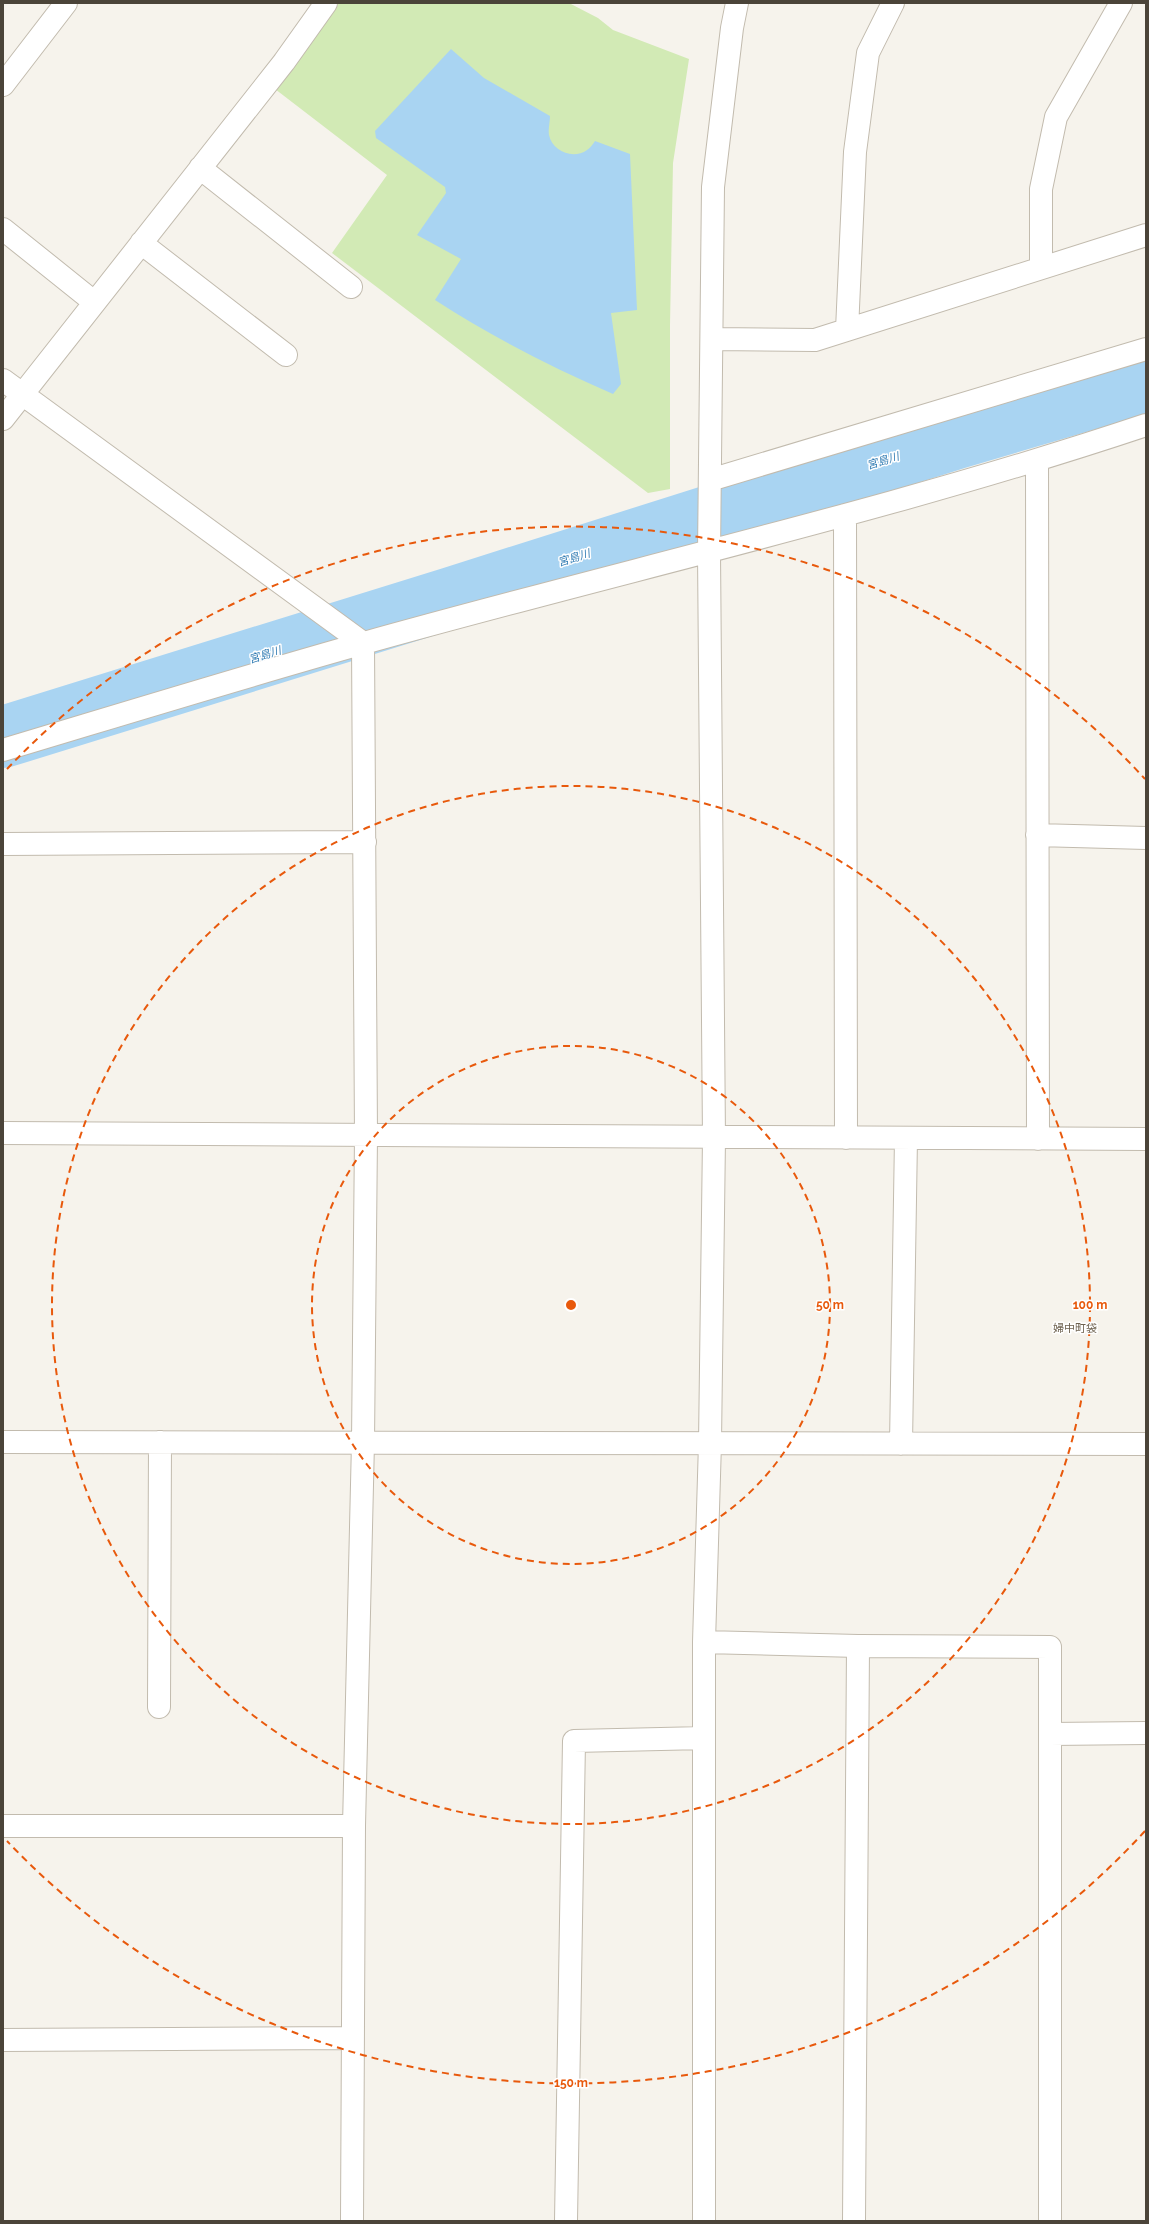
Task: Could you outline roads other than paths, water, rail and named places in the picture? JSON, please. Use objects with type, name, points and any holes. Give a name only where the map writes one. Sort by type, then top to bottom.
[{"type":"street","points":[[3,85],[66,3]]},
{"type":"street","points":[[3,419],[284,62],[326,3]]},
{"type":"street","points":[[704,2221],[704,1642],[710,1443],[714,1138],[709,553],[713,187],[732,28],[737,3]]},
{"type":"street","points":[[847,330],[855,152],[868,53],[893,3]]},
{"type":"street","points":[[1041,267],[1041,189],[1056,118],[1121,3]]},
{"type":"street","points":[[200,168],[351,287]]},
{"type":"street","points":[[3,229],[94,302]]},
{"type":"street","points":[[712,339],[815,340],[1146,234]]},
{"type":"street","points":[[141,243],[286,354]]},
{"type":"street","points":[[710,480],[1146,349]]},
{"type":"street","points":[[3,380],[363,643]]},
{"type":"street","points":[[3,750],[363,643],[709,553],[1038,461],[1146,425]]},
{"type":"street","points":[[1038,461],[1038,1139]]},
{"type":"street","points":[[845,515],[846,1138]]},
{"type":"street","points":[[352,2221],[354,1826],[363,1442],[366,1136],[363,643]]},
{"type":"street","points":[[1037,835],[1146,838]]},
{"type":"street","points":[[3,844],[365,842]]},
{"type":"street","points":[[3,1133],[714,1138],[1146,1139]]},
{"type":"street","points":[[901,1444],[906,1138]]},
{"type":"street","points":[[3,1442],[1146,1444]]},
{"type":"street","points":[[159,1707],[160,1442]]},
{"type":"street","points":[[704,1642],[858,1646],[1050,1647],[1050,2221]]},
{"type":"street","points":[[854,2221],[858,1646]]},
{"type":"street","points":[[1050,1734],[1146,1733]]},
{"type":"street","points":[[566,2221],[574,1741],[704,1738]]},
{"type":"street","points":[[3,1826],[354,1826]]},
{"type":"street","points":[[3,2040],[352,2038]]},
{"type":"water","points":[[451,49],[484,78],[550,116],[549,135],[551,141],[554,146],[564,152],[570,154],[581,153],[588,149],[595,141],[630,154],[637,310],[611,313],[621,384],[613,394],[522,351],[456,314],[435,300],[461,259],[417,235],[446,193],[445,187],[376,138],[375,131]]},
{"type":"waterway","name":"宮島川","points":[[3,737],[451,598],[957,438],[1146,382]]},
{"type":"district","name":"婦中町袋","points":[[1075,1328]]}]
